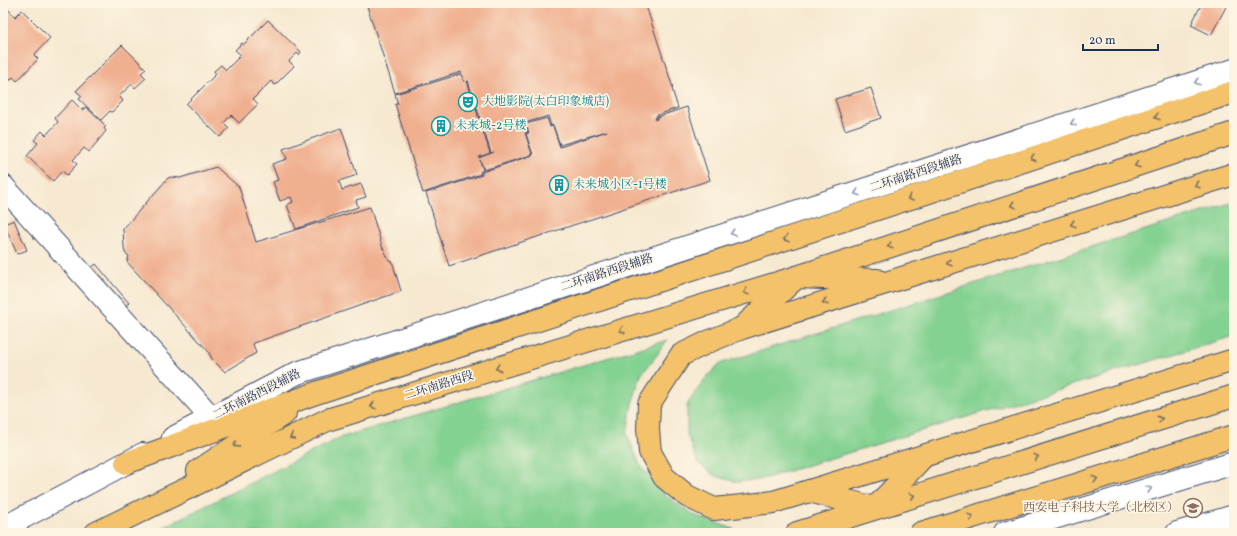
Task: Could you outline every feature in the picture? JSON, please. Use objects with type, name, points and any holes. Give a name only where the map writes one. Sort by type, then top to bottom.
[{"type":"highway","points":[[126,463],[316,393],[1234,92]]},
{"type":"highway","name":"二环南路西段","points":[[96,533],[327,420],[797,277],[1234,133]]},
{"type":"highway","points":[[1234,174],[742,328],[710,341],[681,355],[649,404],[648,428],[650,452],[664,477],[687,496],[714,509],[773,502],[1234,360]]},
{"type":"highway","points":[[742,328],[797,277],[892,281]]},
{"type":"highway","points":[[124,520],[316,393]]},
{"type":"highway","points":[[797,533],[1234,396]]},
{"type":"highway","points":[[921,533],[1234,436]]},
{"type":"highway","points":[[875,508],[923,457]]},
{"type":"highway","points":[[809,491],[875,508]]},
{"type":"street","name":"二环南路西段辅路","points":[[3,528],[297,373],[1234,70]]},
{"type":"street","points":[[3,186],[212,418]]},
{"type":"street","points":[[1005,533],[1234,463]]},
{"type":"street","points":[[1177,533],[1234,516]]},
{"type":"green space","points":[[1234,202],[1234,336],[759,480],[738,482],[715,476],[698,463],[687,435],[687,405],[704,380],[719,364]]},
{"type":"green space","points":[[667,340],[641,375],[632,404],[627,434],[640,465],[667,497],[696,516],[734,529],[722,533],[152,533],[339,438]]},
{"type":"building","points":[[366,3],[645,3],[673,88],[672,89],[678,108],[657,115],[655,120],[657,117],[687,107],[710,180],[449,266],[426,193],[482,175],[482,172],[533,155],[526,134],[529,133],[526,124],[547,118],[550,127],[553,126],[560,147],[607,131],[560,145],[553,125],[551,126],[548,116],[525,123],[528,132],[525,133],[532,154],[531,155],[484,170],[480,160],[483,170],[480,172],[481,174],[423,193],[395,104],[398,104],[395,94],[461,74],[464,82],[461,72],[395,93]],"holes":[[[468,81],[491,153],[494,152],[479,158],[490,153]]]},
{"type":"building","points":[[1202,3],[1228,3],[1211,35],[1191,25]]},
{"type":"building","points":[[7,8],[15,17],[22,10],[50,38],[34,55],[38,59],[17,81],[13,77],[4,86],[3,11]]},
{"type":"building","points":[[268,20],[301,52],[299,55],[297,53],[289,61],[294,66],[275,85],[271,81],[253,99],[258,104],[239,123],[231,115],[224,123],[229,128],[220,137],[186,104],[216,74],[214,71],[221,65],[226,70],[241,55],[235,50],[242,43],[243,45]]},
{"type":"building","points":[[122,45],[146,69],[141,73],[146,78],[135,88],[132,84],[119,96],[123,101],[101,120],[79,99],[82,96],[76,91]]},
{"type":"building","points":[[871,88],[881,118],[845,130],[835,99]]},
{"type":"building","points":[[72,100],[82,110],[86,107],[106,126],[104,128],[106,131],[89,152],[84,148],[73,160],[77,164],[67,175],[62,171],[53,181],[27,156],[38,143],[34,140],[42,131],[46,135],[58,122],[55,118]]},
{"type":"building","points":[[341,128],[357,175],[339,181],[342,190],[361,184],[366,197],[356,200],[358,207],[296,229],[287,205],[293,202],[291,197],[280,201],[273,182],[278,180],[272,164],[287,159],[283,149]]},
{"type":"building","points":[[216,167],[239,187],[256,242],[370,207],[383,249],[390,262],[392,261],[401,291],[254,343],[256,353],[225,372],[212,359],[208,351],[127,262],[129,256],[125,253],[123,229],[168,178],[180,178]]},
{"type":"building","points":[[14,220],[27,250],[17,254],[4,224]]},
{"type":"building","points":[[96,264],[129,303],[111,318],[82,275]]},
{"type":"place","name":"大地影院(太白印象城店)","points":[[468,102]]},
{"type":"place","name":"未来城-2号楼","points":[[441,126]]},
{"type":"place","name":"未来城小区-1号楼","points":[[559,185]]},
{"type":"place","name":"西安电子科技大学（北校区）","points":[[1193,508]]}]
